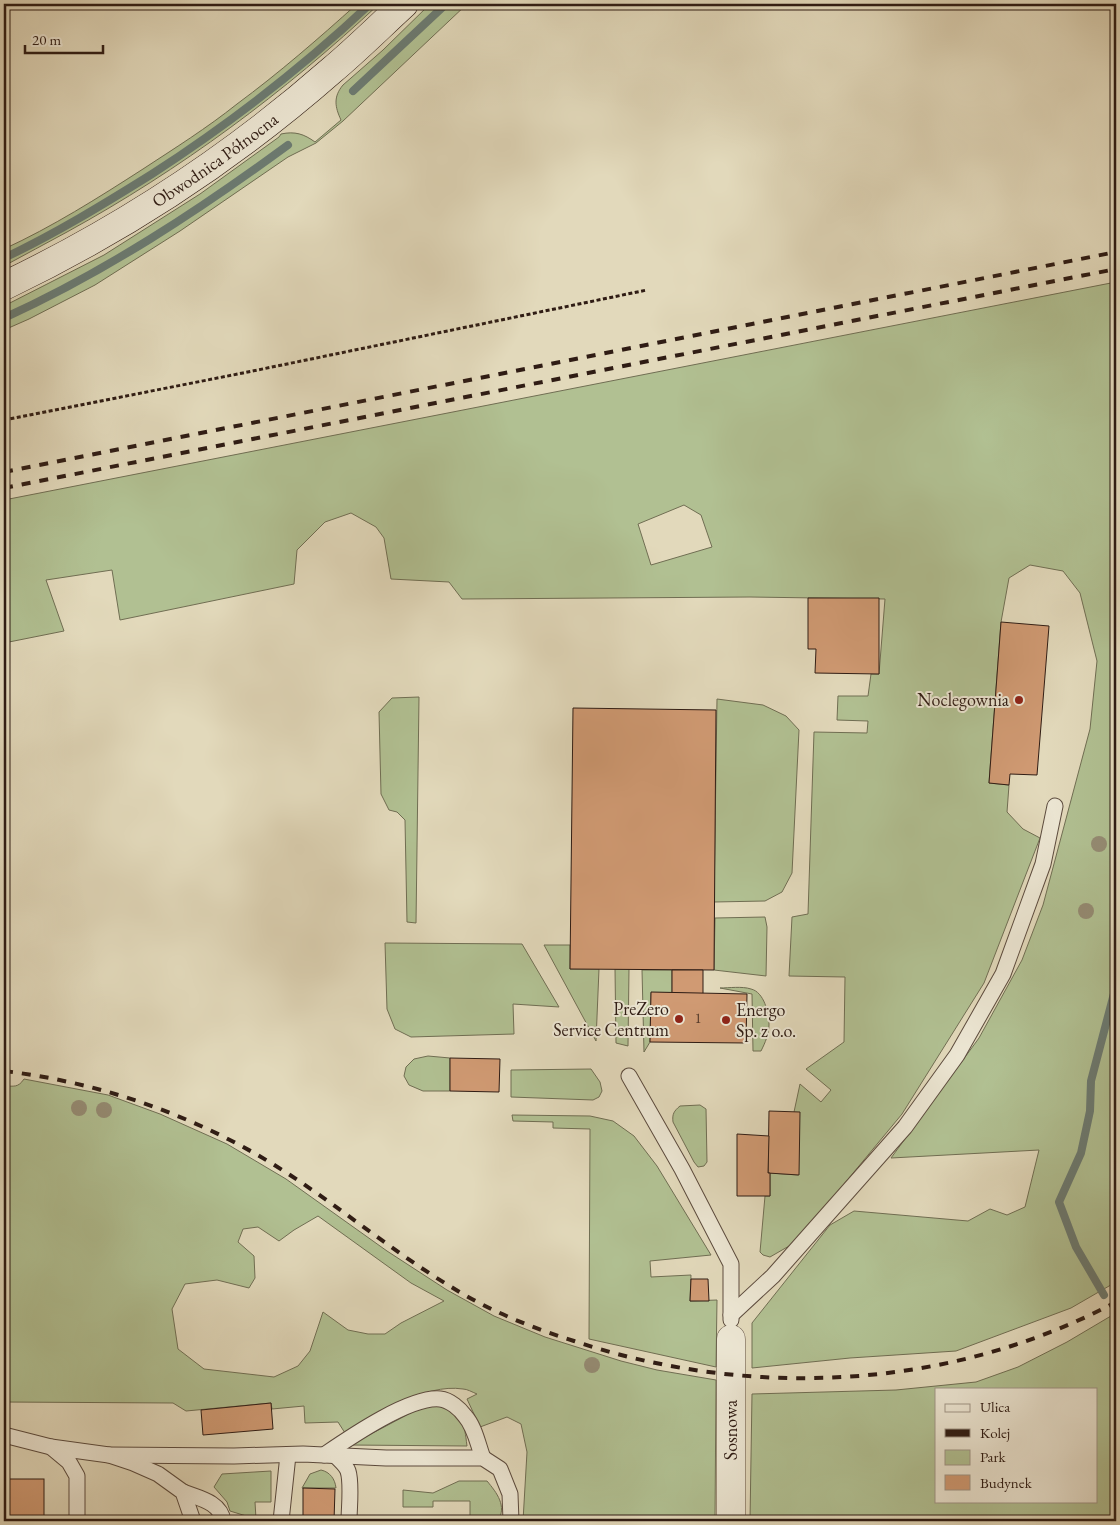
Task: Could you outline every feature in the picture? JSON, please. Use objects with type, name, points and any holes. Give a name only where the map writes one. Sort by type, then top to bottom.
[{"type":"street","name":"Obwodnica Północna","points":[[4,286],[111,228],[189,179],[234,147],[331,71],[404,4]]},
{"type":"street","name":"Sosnowa","points":[[731,1327],[731,1521]]},
{"type":"lane","points":[[731,1327],[773,1276],[905,1127],[956,1056],[1003,974],[1044,864],[1055,806]]},
{"type":"lane","points":[[628,1076],[682,1169],[731,1264],[731,1327]]},
{"type":"lane","points":[[329,1455],[358,1432],[401,1409],[426,1399],[442,1399],[455,1405],[466,1416],[483,1458]]},
{"type":"lane","points":[[4,1435],[52,1447],[109,1454],[234,1456],[288,1454],[386,1458],[483,1458],[500,1469],[510,1494],[511,1521]]},
{"type":"lane","points":[[52,1447],[68,1462],[77,1476],[77,1521]]},
{"type":"lane","points":[[109,1454],[158,1474],[183,1492],[210,1503],[218,1508],[222,1514],[223,1521]]},
{"type":"lane","points":[[281,1521],[288,1454]]},
{"type":"lane","points":[[329,1455],[348,1470],[349,1521]]},
{"type":"lane","points":[[183,1492],[193,1521]]},
{"type":"path","points":[[4,420],[647,290]]},
{"type":"green space","points":[[357,4],[379,4],[306,68],[230,128],[150,183],[67,232],[4,266],[4,249],[57,222],[203,130],[283,68]]},
{"type":"green space","points":[[430,4],[467,4],[343,121],[316,143],[288,157],[180,231],[95,285],[4,330],[4,306],[104,255],[200,194],[281,134],[299,134],[315,142],[341,120],[337,111],[336,98],[343,85],[383,50]]},
{"type":"green space","points":[[1116,282],[1116,1282],[1071,1308],[956,1351],[850,1358],[752,1368],[752,1323],[830,1225],[854,1211],[968,1221],[990,1209],[1007,1215],[1025,1207],[1039,1150],[891,1158],[979,1038],[1022,960],[1043,905],[1090,729],[1097,661],[1080,593],[1063,571],[1030,565],[1009,578],[1001,622],[989,783],[1009,785],[1007,812],[1023,829],[1040,838],[984,983],[902,1114],[796,1242],[770,1257],[760,1252],[765,1196],[770,1196],[770,1173],[798,1175],[794,1112],[800,1084],[821,1102],[831,1090],[806,1069],[844,1042],[845,977],[789,976],[792,917],[808,914],[814,732],[867,733],[868,721],[837,720],[838,696],[868,696],[871,674],[879,674],[885,599],[750,597],[462,599],[449,582],[391,579],[384,538],[376,527],[351,513],[325,522],[297,550],[294,584],[120,620],[112,570],[46,580],[64,631],[4,643],[4,500]],"holes":[[[684,505],[701,515],[712,547],[651,565],[638,524]]]},
{"type":"green space","points":[[419,697],[416,923],[407,922],[405,820],[397,812],[389,810],[381,794],[379,712],[392,698]]},
{"type":"green space","points":[[717,699],[763,705],[786,716],[799,730],[792,873],[782,892],[765,901],[714,902]]},
{"type":"green space","points":[[765,917],[767,927],[766,976],[714,970],[715,918]]},
{"type":"green space","points":[[385,943],[522,944],[559,1007],[513,1004],[514,1034],[411,1037],[395,1029],[387,1009]]},
{"type":"green space","points":[[544,945],[570,945],[570,969],[599,969],[596,1041]]},
{"type":"green space","points":[[615,969],[629,969],[628,1046],[616,1043]]},
{"type":"green space","points":[[642,970],[672,970],[672,993],[651,993],[650,1042],[644,1052]]},
{"type":"green space","points":[[720,988],[747,988],[759,994],[767,1009],[769,1025],[768,1035],[761,1051],[753,1051],[752,994]]},
{"type":"green space","points":[[428,1056],[450,1058],[450,1091],[423,1091],[409,1085],[404,1076],[406,1067],[414,1059]]},
{"type":"green space","points":[[591,1069],[600,1082],[602,1091],[599,1097],[593,1100],[511,1097],[511,1070]]},
{"type":"green space","points":[[24,1079],[108,1095],[160,1114],[227,1144],[286,1179],[387,1251],[447,1290],[494,1316],[545,1337],[621,1361],[657,1370],[716,1380],[715,1521],[523,1521],[527,1452],[521,1424],[507,1417],[480,1427],[467,1399],[477,1394],[465,1389],[448,1388],[417,1396],[402,1402],[345,1433],[338,1422],[305,1423],[304,1406],[272,1409],[271,1403],[186,1411],[173,1403],[4,1402],[4,1086],[16,1086]],"holes":[[[318,1216],[411,1283],[444,1301],[401,1323],[385,1334],[368,1334],[348,1330],[323,1312],[310,1351],[298,1366],[274,1377],[204,1369],[178,1349],[172,1309],[185,1284],[217,1280],[249,1288],[255,1278],[254,1256],[238,1242],[243,1229],[258,1227],[279,1241]]]},
{"type":"green space","points":[[700,1105],[706,1109],[707,1162],[704,1166],[698,1167],[673,1122],[673,1117],[675,1111],[680,1106]]},
{"type":"green space","points":[[512,1115],[590,1116],[613,1121],[634,1136],[657,1166],[711,1255],[650,1261],[651,1277],[691,1275],[690,1301],[717,1300],[716,1367],[589,1339],[590,1129],[553,1128],[553,1122],[513,1121]]},
{"type":"green space","points":[[1116,1313],[1116,1521],[750,1521],[752,1394],[896,1390],[976,1382],[1018,1367],[1067,1342]]},
{"type":"green space","points":[[442,1406],[462,1421],[467,1446],[350,1445],[422,1407]]},
{"type":"green space","points":[[321,1470],[332,1476],[336,1488],[302,1488],[310,1474]]},
{"type":"green space","points":[[271,1471],[271,1502],[255,1502],[256,1519],[230,1511],[227,1502],[214,1487],[222,1474]]},
{"type":"green space","points":[[459,1481],[487,1481],[500,1500],[501,1515],[498,1521],[470,1521],[470,1501],[433,1501],[433,1507],[403,1507],[403,1490],[433,1493]]},
{"type":"building","points":[[808,598],[879,598],[879,674],[815,673],[816,649],[808,649]]},
{"type":"building","name":"Noclegownia","points":[[1001,622],[1049,626],[1037,775],[1010,774],[1009,785],[989,783]]},
{"type":"building","points":[[573,708],[716,710],[714,970],[570,969]]},
{"type":"building","points":[[672,970],[703,970],[703,994],[672,993]]},
{"type":"building","points":[[651,992],[747,994],[746,1043],[650,1042]]},
{"type":"building","points":[[450,1058],[500,1059],[499,1092],[450,1091]]},
{"type":"building","points":[[769,1111],[800,1112],[799,1175],[768,1173]]},
{"type":"building","points":[[737,1134],[769,1136],[768,1173],[770,1173],[770,1196],[737,1196]]},
{"type":"building","points":[[691,1279],[708,1279],[709,1301],[690,1301]]},
{"type":"building","points":[[271,1403],[273,1429],[203,1435],[201,1410]]},
{"type":"building","points":[[4,1479],[44,1479],[44,1521],[4,1521]]},
{"type":"building","points":[[303,1488],[335,1489],[334,1521],[303,1521]]},
{"type":"waterway","points":[[4,258],[79,218],[181,155],[265,94],[370,4]]},
{"type":"waterway","points":[[353,91],[446,4]]},
{"type":"waterway","points":[[4,318],[78,281],[150,239],[185,217],[288,145]]},
{"type":"waterway","points":[[1104,1295],[1076,1247],[1059,1202],[1081,1153],[1090,1111],[1091,1081],[1116,986]]},
{"type":"railway","points":[[4,472],[1116,252]]},
{"type":"railway","points":[[4,488],[1116,269]]},
{"type":"railway","points":[[4,1071],[79,1084],[153,1106],[189,1121],[224,1137],[290,1175],[411,1261],[482,1304],[512,1318],[574,1341],[641,1360],[710,1372],[780,1378],[849,1377],[918,1369],[986,1354],[1052,1331],[1116,1302]]},
{"type":"place","name":"Noclegownia","points":[[1019,700]]},
{"type":"place","name":"PreZero Service Centrum","points":[[679,1019]]},
{"type":"place","name":"Energo Sp. z o.o.","points":[[726,1020]]}]
